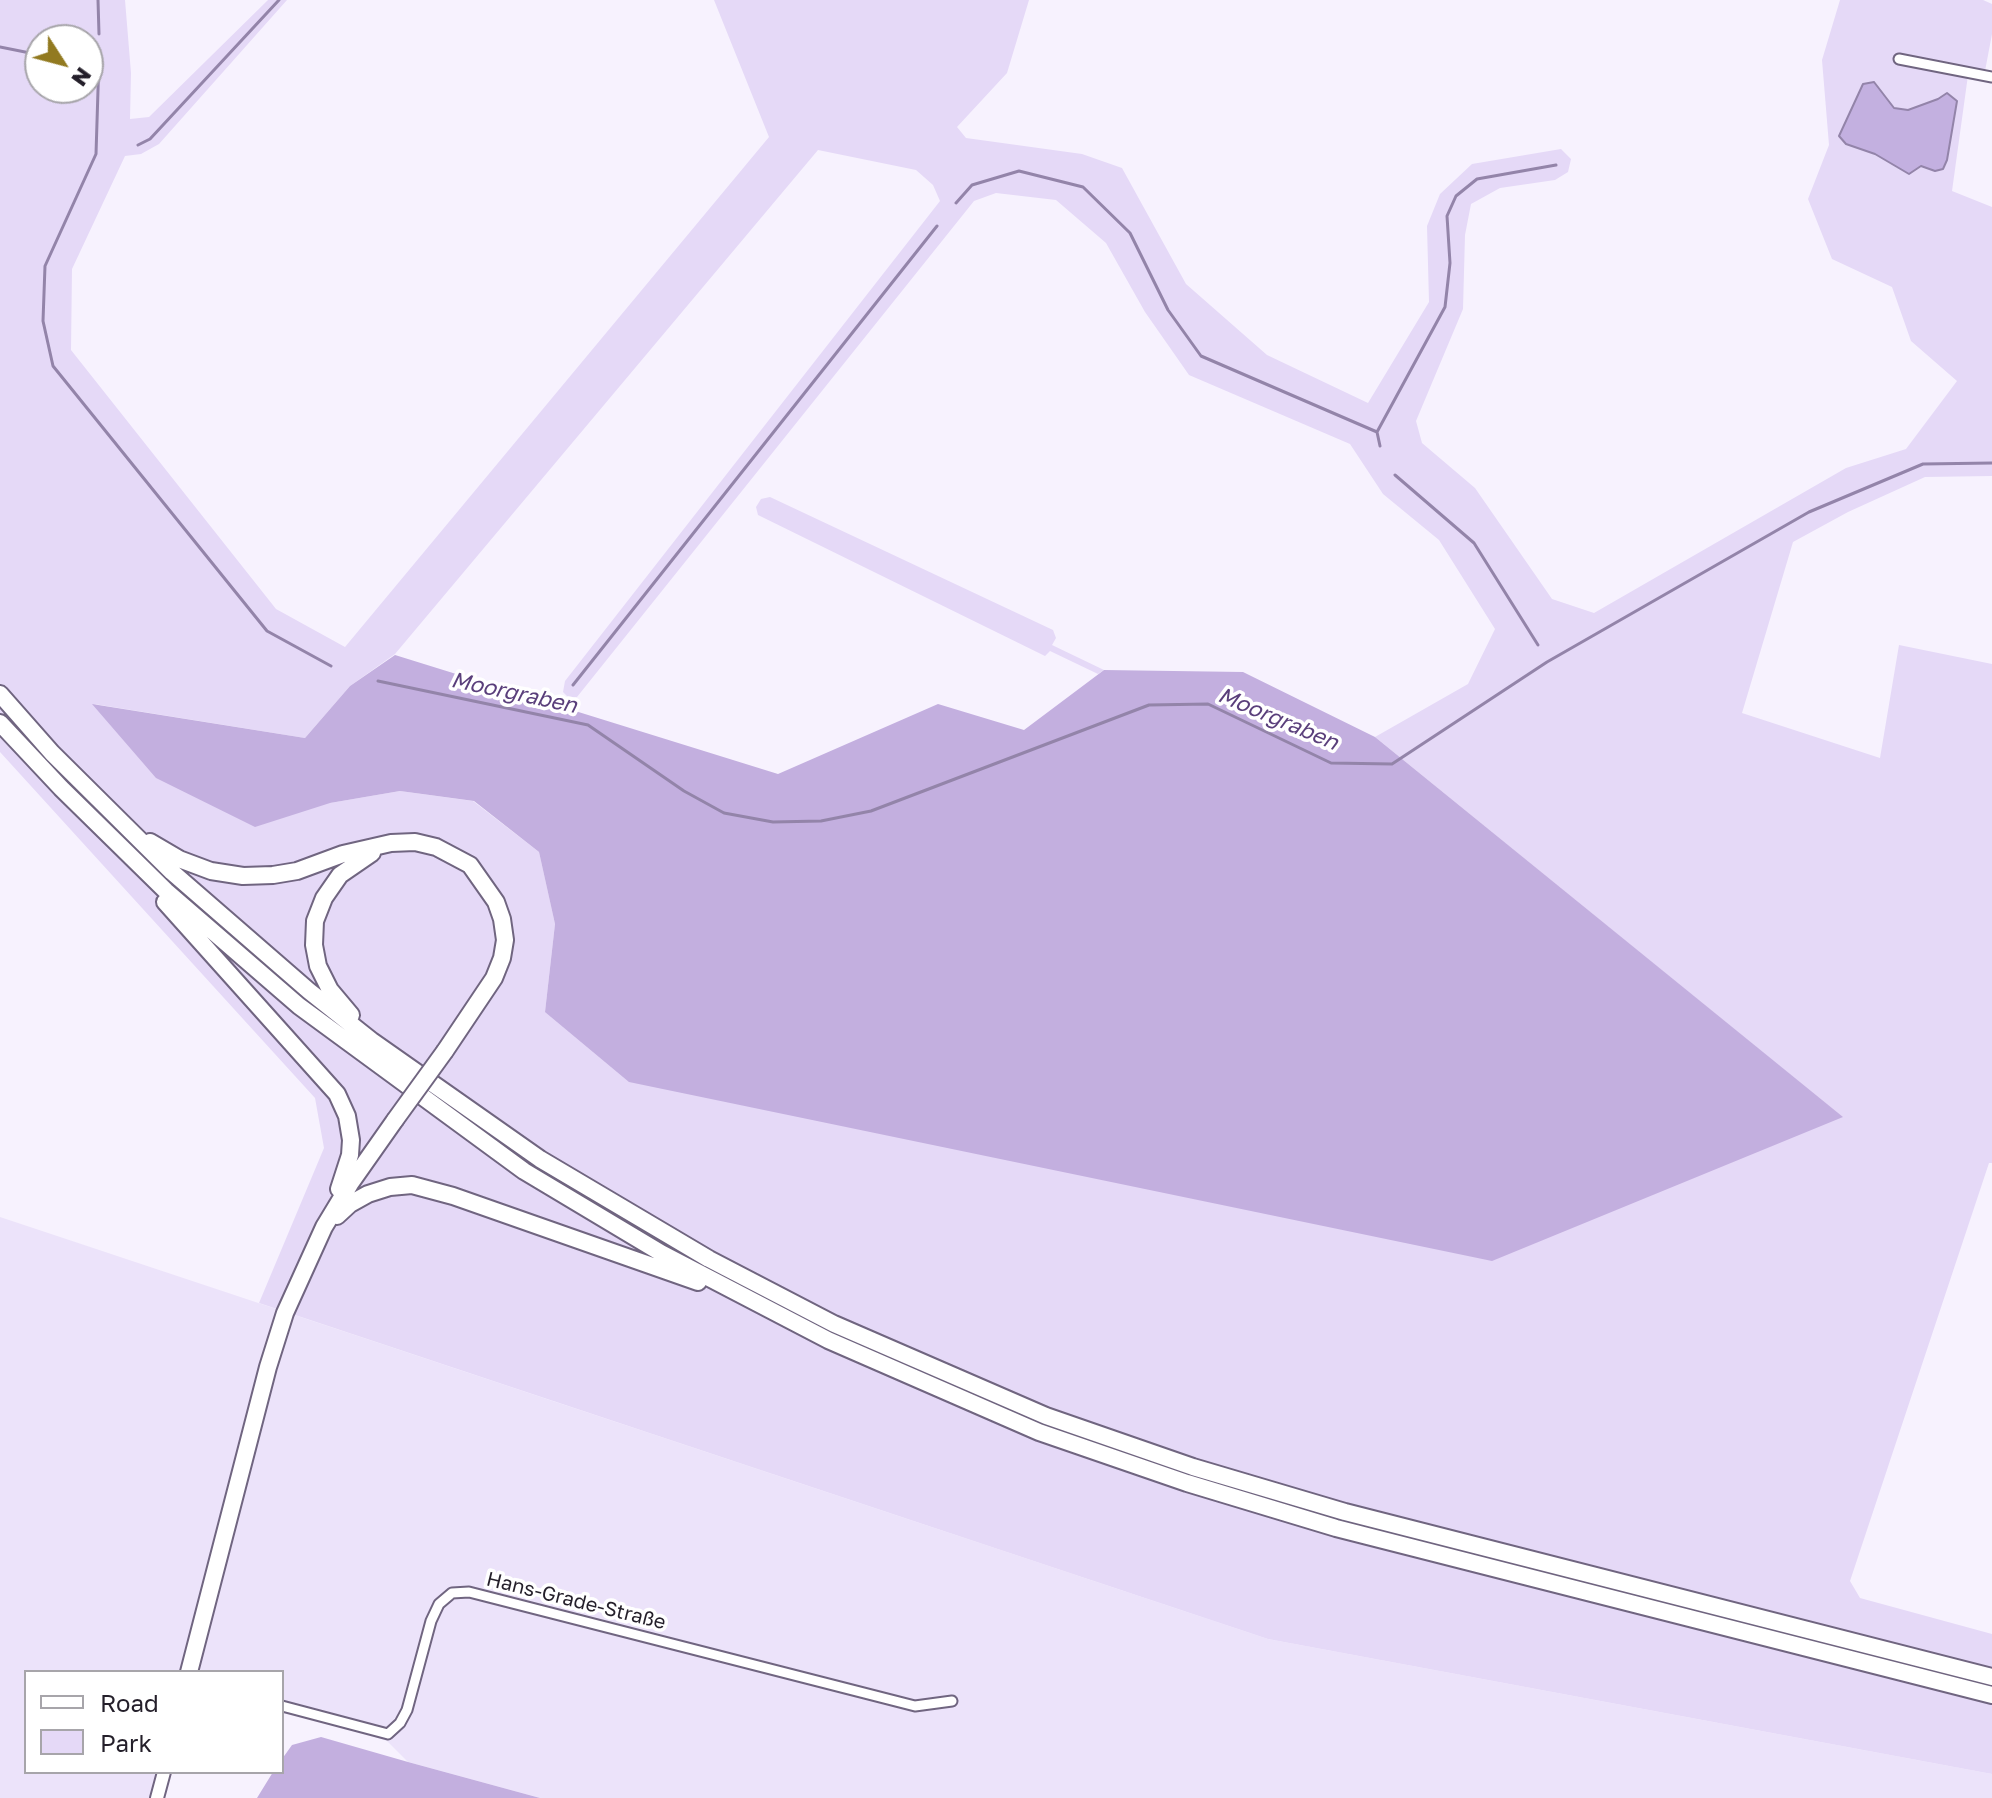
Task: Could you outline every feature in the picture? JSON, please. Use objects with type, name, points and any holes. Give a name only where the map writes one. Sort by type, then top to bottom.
[{"type":"highway","points":[[0,694],[52,753],[172,872],[372,1041],[540,1159],[709,1259],[834,1324],[1046,1416],[1193,1467],[1345,1512],[1992,1677]]},
{"type":"highway","points":[[0,723],[166,891],[299,1006],[524,1171],[661,1253],[828,1340],[1039,1432],[1187,1483],[1336,1528],[1992,1695]]},
{"type":"highway","points":[[131,831],[179,859],[211,871],[243,876],[297,871],[343,854],[391,843],[415,842],[436,847],[470,865],[486,884],[502,919],[505,940],[494,978],[350,1184],[324,1227]]},
{"type":"highway","points":[[372,1041],[330,990],[318,966],[314,945],[315,921],[324,898],[340,875],[359,860],[391,843]]},
{"type":"highway","points":[[135,861],[162,899],[337,1094],[347,1116],[350,1155],[324,1227],[285,1313],[268,1367],[190,1670]]},
{"type":"highway","points":[[324,1227],[350,1204],[368,1194],[390,1187],[412,1185],[453,1196],[740,1296]]},
{"type":"street","points":[[1899,59],[1992,77]]},
{"type":"street","name":"Hans-Grade-Straße","points":[[284,1707],[388,1734],[400,1723],[407,1710],[431,1621],[439,1604],[452,1593],[469,1592],[915,1706],[952,1701]]},
{"type":"street","points":[[157,1798],[163,1774]]},
{"type":"shaded area","points":[[1874,82],[1894,108],[1908,110],[1947,93],[1957,101],[1943,169],[1935,171],[1921,166],[1909,174],[1875,154],[1846,144],[1839,136],[1863,84]]},
{"type":"shaded area","points":[[395,655],[778,774],[938,704],[1024,730],[1104,670],[1243,672],[1375,737],[1843,1117],[1492,1261],[629,1082],[545,1012],[555,924],[539,852],[474,801],[400,791],[330,803],[255,827],[156,778],[92,704],[305,738],[350,686]]},
{"type":"shaded area","points":[[0,1217],[1268,1639],[1992,1774],[1992,1798],[540,1798],[408,1762],[387,1741],[284,1707],[284,1670],[24,1670],[24,1774],[163,1774],[157,1798],[0,1798]]},
{"type":"shaded area","points":[[321,1737],[540,1798],[257,1798],[272,1774],[284,1774],[284,1756],[292,1745]]},
{"type":"green space","points":[[0,0],[125,0],[131,73],[130,119],[149,117],[268,0],[287,0],[159,144],[141,154],[125,156],[72,269],[71,350],[276,609],[345,647],[769,137],[714,0],[1029,0],[1007,73],[957,127],[966,138],[1082,154],[1122,168],[1186,284],[1267,355],[1368,403],[1429,302],[1427,226],[1440,194],[1472,164],[1561,149],[1571,159],[1568,172],[1555,180],[1500,188],[1471,204],[1465,235],[1463,309],[1416,421],[1422,443],[1475,488],[1552,599],[1594,613],[1846,468],[1906,449],[1957,381],[1911,341],[1892,287],[1832,259],[1808,199],[1829,145],[1822,60],[1840,0],[1983,0],[1992,4],[1992,34],[1985,71],[1969,68],[1952,191],[1992,207],[1992,476],[1925,477],[1848,512],[1793,542],[1742,713],[1880,758],[1899,645],[1992,664],[1992,1163],[1989,1163],[1850,1581],[1860,1598],[1992,1634],[1992,1774],[1268,1639],[259,1303],[324,1148],[315,1098],[0,752]],"holes":[[[818,150],[916,170],[933,185],[940,201],[565,681],[563,692],[569,698],[577,697],[974,201],[996,193],[1056,200],[1106,243],[1145,312],[1189,375],[1350,444],[1383,494],[1439,540],[1495,629],[1468,684],[1375,737],[1842,1117],[545,1012],[555,924],[539,852],[473,801],[400,791],[330,803],[94,704],[305,738],[350,686],[395,654]]]},
{"type":"green space","points":[[770,497],[1053,630],[1056,638],[1052,645],[1104,670],[1098,674],[1050,651],[1045,656],[758,515],[756,507],[761,499]]},
{"type":"waterway","name":"Moorgraben","points":[[98,0],[99,24]]},
{"type":"waterway","points":[[138,145],[150,139],[279,0]]},
{"type":"waterway","points":[[0,47],[24,52]]},
{"type":"waterway","name":"Moorgraben","points":[[98,104],[96,154],[45,266],[43,321],[53,366],[267,631],[331,666]]},
{"type":"waterway","points":[[1377,432],[1445,307],[1450,263],[1447,216],[1456,196],[1477,179],[1556,165]]},
{"type":"waterway","points":[[956,203],[972,185],[1019,171],[1083,187],[1130,233],[1168,310],[1201,356],[1377,432],[1380,446]]},
{"type":"waterway","points":[[573,685],[937,226]]},
{"type":"waterway","name":"Moorgraben","points":[[378,681],[588,725],[684,791],[724,813],[773,822],[821,821],[871,811],[1149,705],[1208,704],[1331,763],[1392,764],[1547,662],[1809,512],[1923,464],[1992,463]]},
{"type":"waterway","points":[[1395,475],[1474,543],[1538,645]]}]
